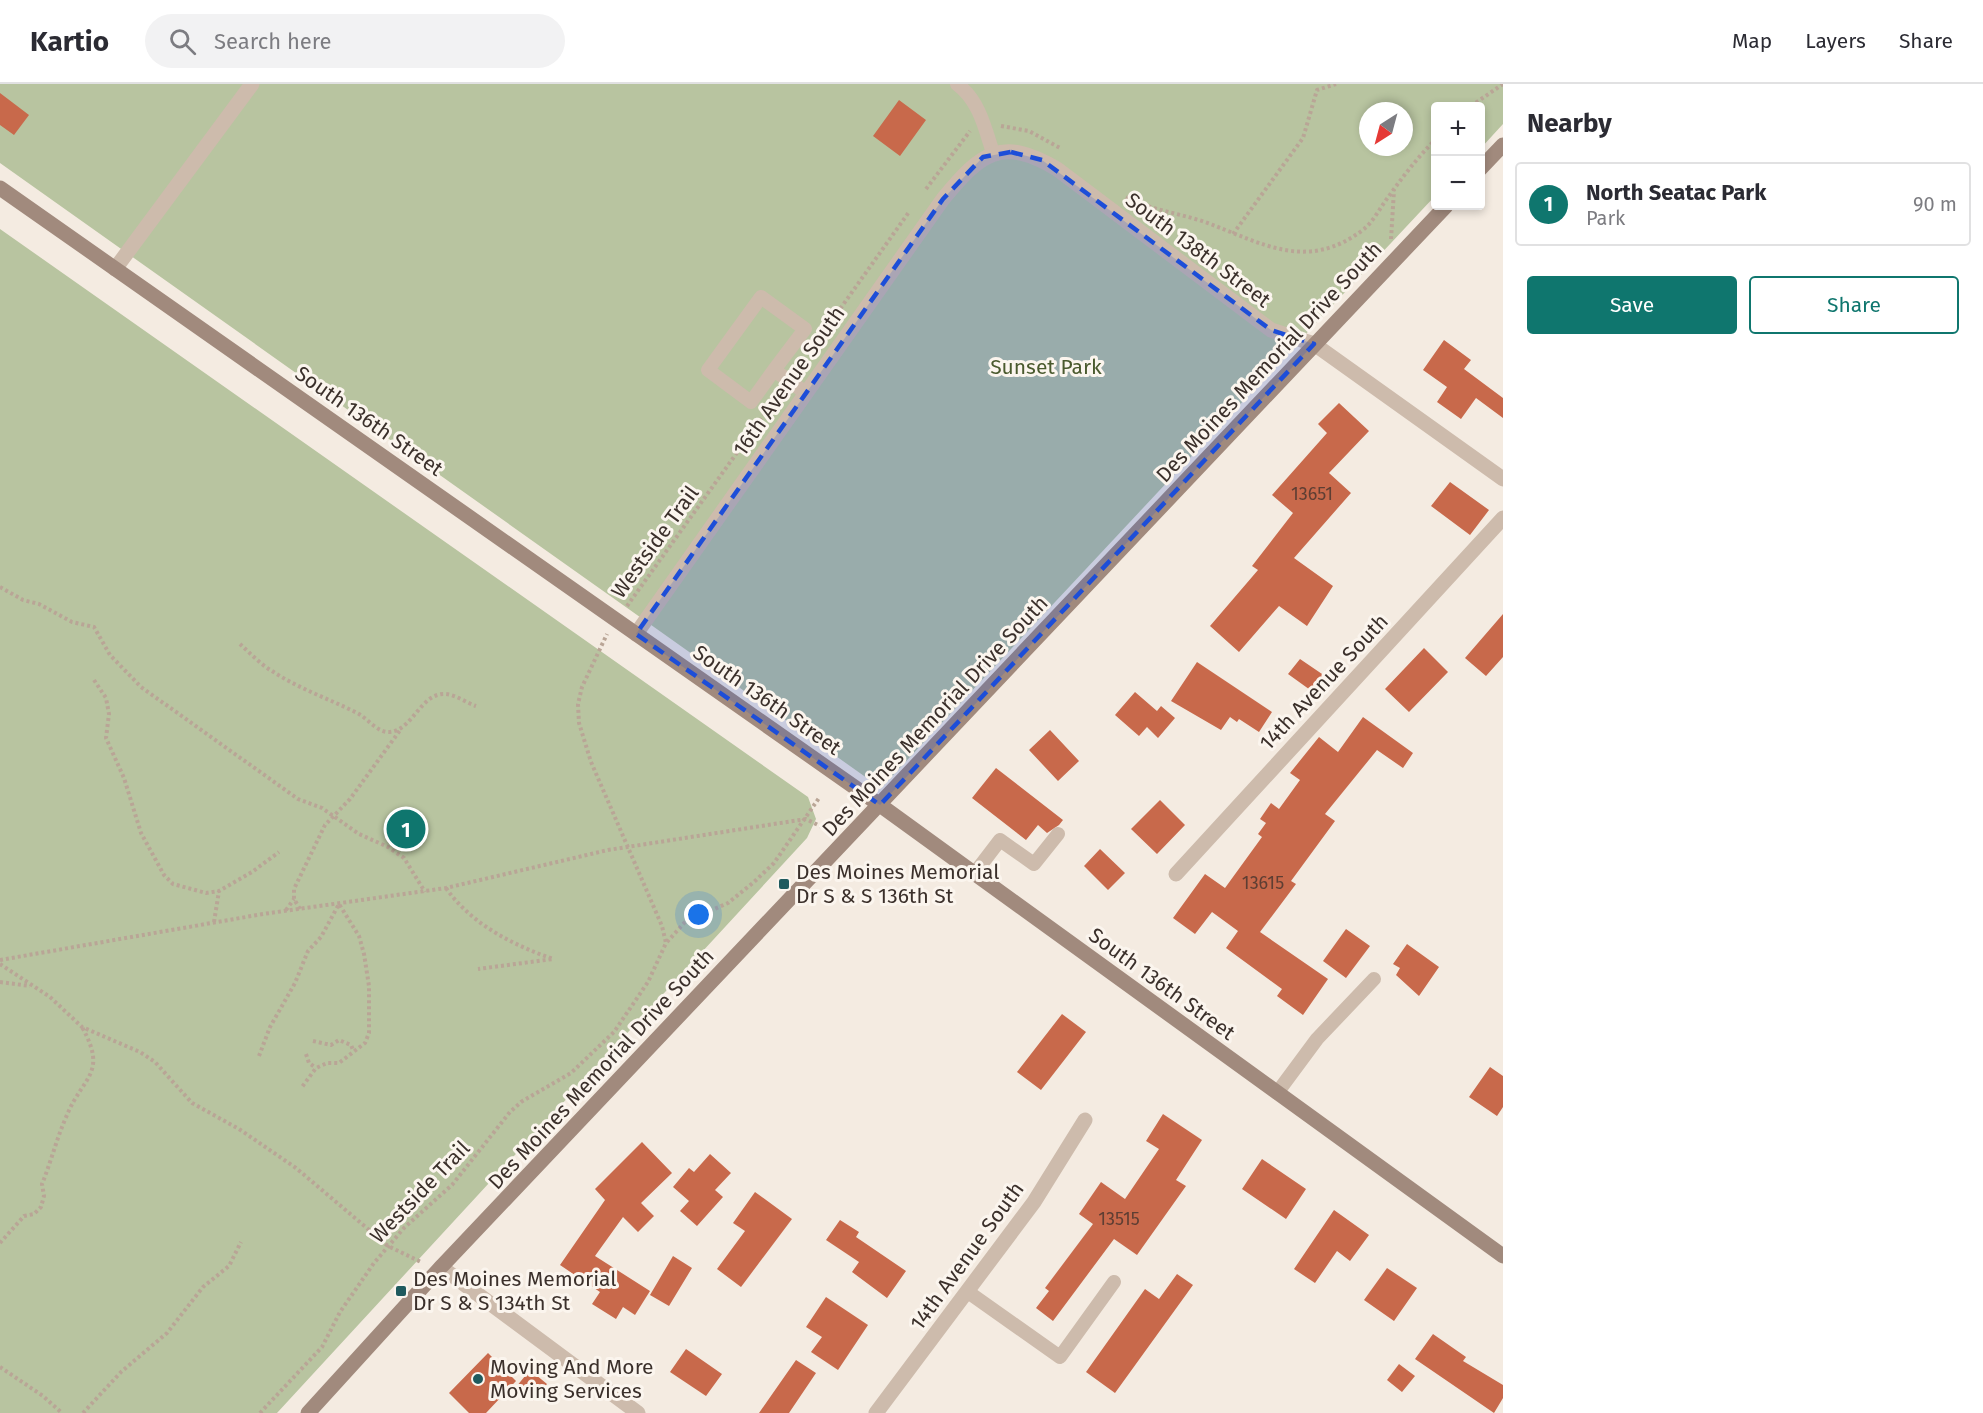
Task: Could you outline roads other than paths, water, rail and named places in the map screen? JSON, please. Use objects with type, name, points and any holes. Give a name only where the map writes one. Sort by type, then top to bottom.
[{"type":"street","points":[[115,269],[252,84]]},
{"type":"street","points":[[1485,164],[1503,145]]},
{"type":"street","name":"South 138th Street","points":[[988,155],[1025,153],[1057,169],[1271,330],[1314,344],[1503,479]]},
{"type":"street","name":"16th Avenue South","points":[[636,634],[943,199],[988,155]]},
{"type":"street","name":"South 136th Street","points":[[0,188],[880,805],[1503,1256]]},
{"type":"street","name":"Des Moines Memorial Drive South","points":[[308,1413],[441,1268],[1442,210]]},
{"type":"street","name":"14th Avenue South","points":[[1176,874],[1503,518]]},
{"type":"street","name":"14th Avenue South","points":[[876,1413],[1034,1202],[1085,1120]]},
{"type":"street","points":[[441,1268],[638,1413]]},
{"type":"lane","points":[[957,84],[973,89],[985,125],[988,155]]},
{"type":"lane","points":[[761,297],[805,329],[774,370],[751,402],[708,370],[761,297]]},
{"type":"lane","points":[[774,370],[806,393]]},
{"type":"lane","points":[[974,874],[1000,840],[1034,864],[1058,834]]},
{"type":"lane","points":[[1277,1093],[1317,1039],[1374,979]]},
{"type":"lane","points":[[968,1292],[1060,1357],[1113,1281]]},
{"type":"place","name":"North Seatac Park","points":[[406,829]]},
{"type":"place","name":"Des Moines Memorial Dr S & S 136th St","points":[[784,884]]},
{"type":"place","name":"Des Moines Memorial Dr S & S 134th St","points":[[401,1291]]},
{"type":"place","name":"Moving And More Moving Services","points":[[478,1379]]},
{"type":"park label","name":"Sunset Park","points":[[1046,367]]}]
